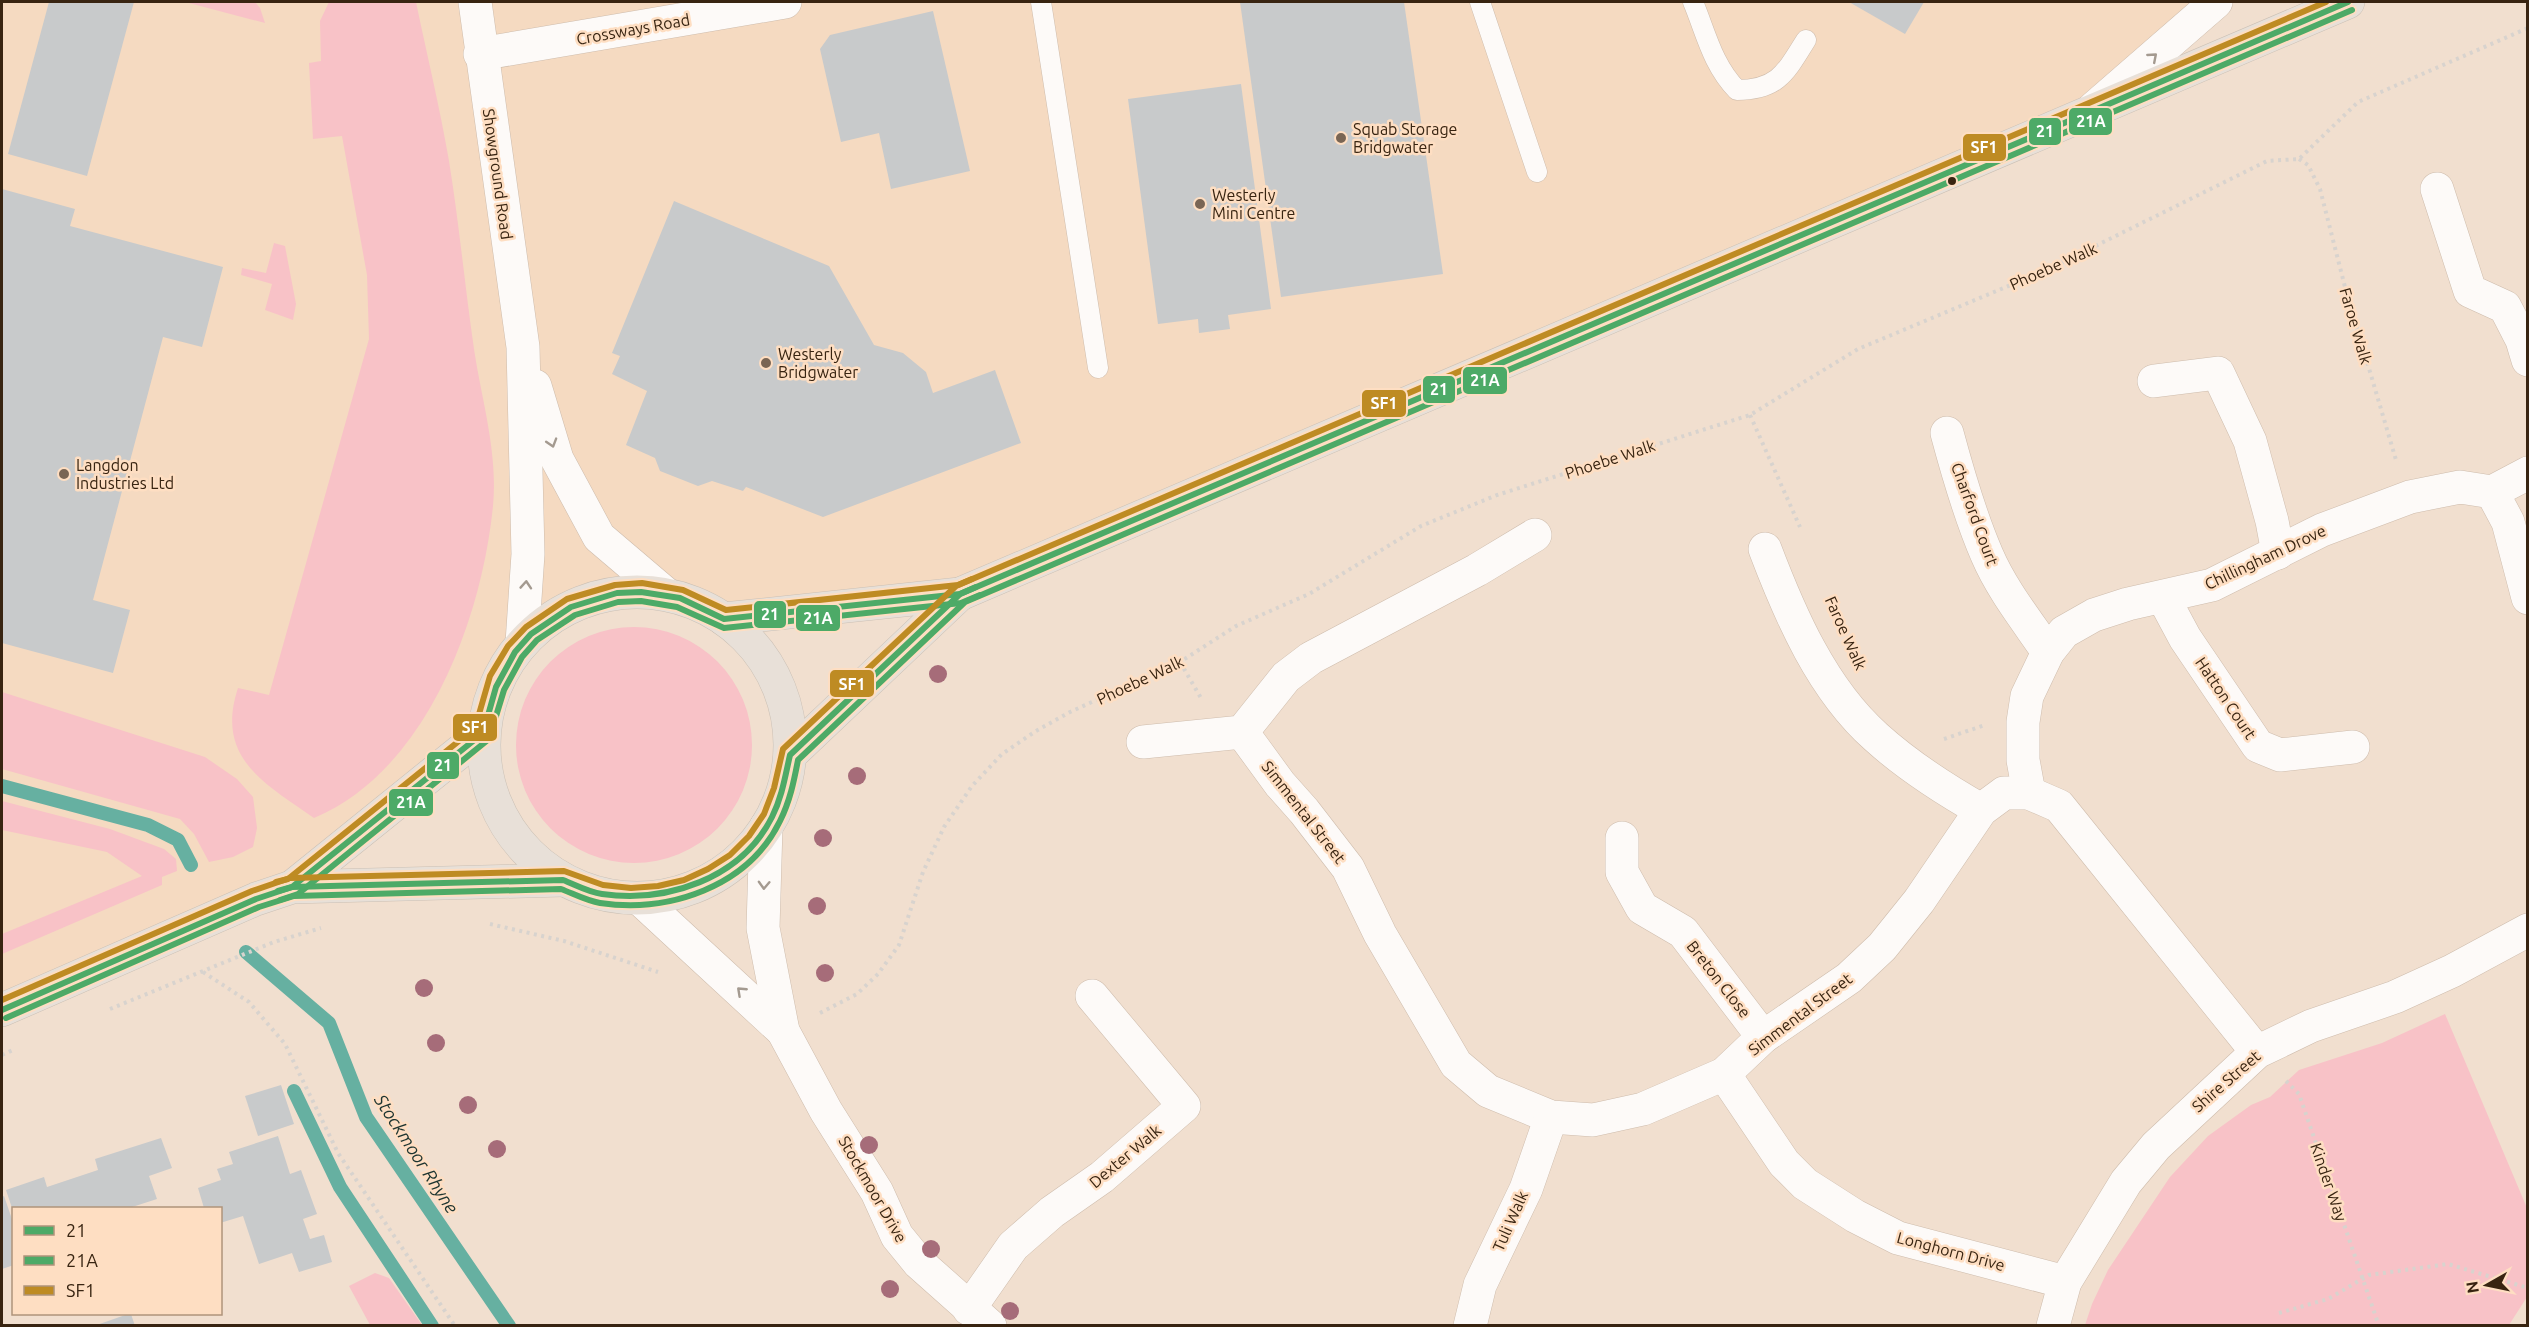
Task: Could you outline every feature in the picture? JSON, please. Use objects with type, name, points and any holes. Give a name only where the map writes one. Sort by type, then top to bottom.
[{"type":"main road","points":[[724,619],[960,594],[2092,109],[2348,2]]},
{"type":"main road","points":[[627,592],[666,594],[700,605],[724,619],[753,645],[775,678],[787,716],[790,755],[782,792],[766,826],[742,857],[714,878],[676,894],[640,899],[600,894],[563,880],[528,854],[502,818],[487,777],[483,733],[489,702],[502,671],[522,643],[547,621],[586,600],[627,592]]},
{"type":"main road","points":[[790,755],[960,594]]},
{"type":"main road","points":[[292,887],[483,733]]},
{"type":"main road","points":[[2,1010],[187,928],[256,899],[292,887],[563,880]]},
{"type":"street","name":"Showground Road","points":[[475,2],[480,54],[523,347],[528,554],[522,643]]},
{"type":"street","name":"Crossways Road","points":[[480,54],[784,2]]},
{"type":"street","points":[[2092,109],[2216,2]]},
{"type":"street","points":[[2437,189],[2470,291],[2505,307],[2522,340],[2528,360]]},
{"type":"street","name":"Showground Road","points":[[523,347],[557,459],[599,537],[666,594]]},
{"type":"street","points":[[2154,381],[2218,373],[2250,441],[2272,521],[2278,553]]},
{"type":"street","name":"Charford Court","points":[[1947,433],[1965,496],[1988,557],[2013,602],[2048,652]]},
{"type":"street","points":[[2528,473],[2492,492],[2508,522],[2528,598]]},
{"type":"street","name":"Chillingham Drove","points":[[2029,793],[2023,760],[2023,722],[2027,696],[2048,652],[2064,632],[2094,615],[2128,604],[2212,585],[2322,530],[2410,497],[2460,486],[2492,492]]},
{"type":"street","points":[[1143,742],[1242,732],[1286,677],[1311,658],[1477,570],[1535,535]]},
{"type":"street","name":"Faroe Walk","points":[[1765,549],[1796,628],[1850,710],[1874,736],[1901,757],[1941,787],[1981,810]]},
{"type":"street","name":"Hatton Court","points":[[2163,597],[2185,638],[2258,746],[2280,755],[2353,747]]},
{"type":"street","name":"Simmental Street","points":[[1242,732],[1280,784],[1348,868],[1380,934],[1456,1064],[1488,1090],[1551,1117],[1593,1120],[1643,1109],[1724,1074],[1763,1037],[1849,978],[1882,947],[1919,901],[1981,810],[2004,793],[2029,793],[2059,806],[2257,1052]]},
{"type":"street","name":"Stockmoor Drive","points":[[766,826],[763,928],[783,1031],[826,1111],[877,1192],[897,1236],[919,1263],[980,1317]]},
{"type":"street","name":"Breton Close","points":[[1622,838],[1622,872],[1642,908],[1683,932],[1763,1037]]},
{"type":"street","name":"Stockmoor Drive","points":[[640,899],[783,1031]]},
{"type":"street","name":"Shire Street","points":[[2053,1326],[2065,1282],[2126,1182],[2156,1146],[2257,1052],[2311,1026],[2395,998],[2452,971],[2528,930]]},
{"type":"street","name":"Dexter Walk","points":[[980,1317],[1013,1246],[1052,1212],[1102,1177],[1184,1106],[1092,996]]},
{"type":"street","name":"Longhorn Drive","points":[[1724,1074],[1784,1163],[1805,1184],[1855,1216],[1898,1238],[2065,1282]]},
{"type":"street","name":"Tuli Walk","points":[[1470,1326],[1480,1285],[1526,1189],[1551,1117]]},
{"type":"lane","points":[[1041,2],[1098,368]]},
{"type":"lane","points":[[1480,2],[1537,172]]},
{"type":"lane","points":[[1693,2],[1710,51],[1724,75],[1737,90],[1756,90],[1772,84],[1787,70],[1806,40]]},
{"type":"path","points":[[2299,159],[2358,102],[2528,28]]},
{"type":"path","name":"Phoebe Walk","points":[[815,1015],[857,994],[878,974],[899,945],[923,872],[944,827],[972,786],[1002,754],[1036,731],[1070,712],[1172,666],[1236,626],[1309,594],[1421,526],[1497,495],[1750,415],[1858,349],[2049,269],[2267,161],[2299,159]]},
{"type":"path","name":"Faroe Walk","points":[[2299,159],[2308,165],[2320,189],[2355,323],[2398,470],[2410,497]]},
{"type":"path","points":[[1750,415],[1801,529]]},
{"type":"path","points":[[1936,739],[1990,724],[2023,722]]},
{"type":"path","points":[[489,923],[617,956],[668,978]]},
{"type":"path","points":[[105,1011],[274,942],[332,926]]},
{"type":"path","points":[[187,928],[203,971],[249,1002],[285,1044],[339,1153],[456,1326]]},
{"type":"path","points":[[2,1055],[22,1046]]},
{"type":"path","name":"Kinder Way","points":[[2257,1052],[2299,1094],[2379,1326]]},
{"type":"path","points":[[2279,1312],[2328,1299],[2362,1277],[2448,1264],[2528,1288]]},
{"type":"shaded area","points":[[2,2],[2216,2],[2093,109],[960,594],[724,619],[700,605],[666,594],[627,592],[586,600],[547,621],[521,643],[502,671],[490,702],[483,733],[292,887],[2,1008]]},
{"type":"shaded area","points":[[185,2],[255,2],[260,8],[265,23]]},
{"type":"shaded area","points":[[329,2],[416,2],[449,161],[474,349],[491,447],[494,486],[487,550],[476,595],[461,642],[442,686],[417,728],[388,765],[354,796],[314,818],[278,793],[249,766],[239,751],[233,733],[233,712],[238,688],[269,695],[369,339],[367,275],[342,136],[313,139],[309,63],[321,61],[320,21]]},
{"type":"shaded area","points":[[274,243],[285,246],[296,304],[293,320],[265,310],[272,284],[241,275],[242,268],[266,273]]},
{"type":"shaded area","points":[[622,627],[646,627],[668,632],[690,641],[718,661],[732,679],[743,700],[750,722],[752,745],[750,768],[743,790],[732,811],[718,829],[690,849],[668,858],[646,863],[622,863],[600,858],[578,849],[550,829],[530,801],[521,779],[516,757],[516,733],[521,711],[530,689],[550,661],[578,641],[600,632]]},
{"type":"shaded area","points":[[2,692],[205,757],[237,779],[253,797],[257,828],[253,847],[233,857],[209,862],[194,834],[180,819],[2,769]]},
{"type":"shaded area","points":[[2,801],[110,829],[164,849],[176,859],[177,871],[162,877],[162,885],[2,954],[2,934],[142,876],[107,852],[2,830]]},
{"type":"shaded area","points":[[2445,1014],[2527,1208],[2527,1297],[2509,1325],[2085,1325],[2108,1270],[2170,1177],[2208,1136],[2251,1105],[2270,1097],[2299,1070],[2382,1043]]},
{"type":"shaded area","points":[[375,1273],[389,1278],[422,1325],[370,1325],[349,1286]]},
{"type":"building","points":[[49,2],[134,2],[87,176],[8,154]]},
{"type":"building","name":"Squab Storage Bridgwater","points":[[1240,2],[1404,2],[1443,274],[1281,297]]},
{"type":"building","points":[[1849,2],[1924,2],[1905,34]]},
{"type":"building","points":[[933,11],[970,171],[891,189],[879,133],[841,142],[820,49],[830,35]]},
{"type":"building","name":"Westerly Mini Centre","points":[[1241,84],[1271,309],[1228,315],[1230,329],[1199,333],[1198,319],[1158,324],[1128,99]]},
{"type":"building","name":"Langdon Industries Ltd","points":[[2,189],[75,209],[70,226],[223,267],[202,347],[163,337],[93,600],[130,610],[113,673],[2,643]]},
{"type":"building","name":"Westerly Bridgwater","points":[[674,201],[829,266],[874,345],[903,353],[926,372],[933,393],[995,370],[1021,443],[823,517],[746,487],[743,491],[712,481],[698,486],[660,471],[655,458],[626,445],[647,391],[612,374],[620,356],[612,353]]},
{"type":"building","points":[[281,1085],[294,1124],[258,1136],[245,1096]]},
{"type":"building","points":[[278,1136],[290,1174],[301,1170],[317,1214],[303,1219],[310,1239],[324,1235],[332,1262],[299,1272],[292,1253],[259,1264],[243,1216],[222,1222],[222,1207],[204,1207],[198,1188],[221,1180],[217,1169],[233,1164],[229,1152]]},
{"type":"building","points":[[161,1138],[172,1168],[149,1176],[157,1199],[132,1207],[12,1208],[6,1190],[44,1177],[47,1187],[98,1170],[95,1159]]},
{"type":"building","points":[[4,1196],[12,1219],[12,1266],[2,1269],[2,1197]]},
{"type":"building","points":[[131,1315],[135,1326],[94,1326]]},
{"type":"waterway","name":"Stockmoor Rhyne","points":[[2,786],[148,825],[178,840],[191,865]]},
{"type":"waterway","name":"Stockmoor Rhyne","points":[[246,952],[329,1023],[366,1117],[509,1326]]},
{"type":"waterway","points":[[294,1091],[340,1187],[432,1326]]},
{"type":"transit line","name":"SF1","points":[[2,1000],[252,891],[290,878],[564,871],[603,885],[631,888],[658,886],[684,880],[730,855],[749,836],[764,814],[774,788],[783,749],[956,586],[2326,2]]},
{"type":"transit line","name":"21","points":[[2,1010],[256,899],[292,887],[563,880],[597,893],[627,896],[676,890],[700,882],[722,871],[758,838],[772,817],[778,802],[790,755],[960,594],[2348,2]]},
{"type":"transit line","name":"21A","points":[[6,1018],[259,907],[294,896],[561,889],[595,902],[626,905],[653,904],[679,899],[704,890],[727,879],[748,863],[766,844],[786,806],[798,760],[965,602],[2352,10]]},
{"type":"transit line","name":"SF1","points":[[276,882],[288,879],[475,728],[490,676],[508,646],[526,627],[567,599],[615,585],[642,583],[683,590],[726,610],[958,585],[972,579]]},
{"type":"transit line","name":"21","points":[[278,891],[292,887],[483,733],[496,687],[515,652],[531,634],[571,607],[617,593],[641,592],[680,598],[724,619],[960,594],[976,587]]},
{"type":"transit line","name":"21A","points":[[280,900],[298,894],[489,739],[504,690],[522,657],[537,640],[575,615],[618,602],[641,601],[677,607],[724,628],[961,603],[980,595]]},
{"type":"place","name":"Squab Storage Bridgwater","points":[[1341,138]]},
{"type":"place","name":"Westerly Mini Centre","points":[[1200,204]]},
{"type":"place","name":"Westerly Bridgwater","points":[[766,363]]},
{"type":"place","name":"Langdon Industries Ltd","points":[[64,474]]}]
